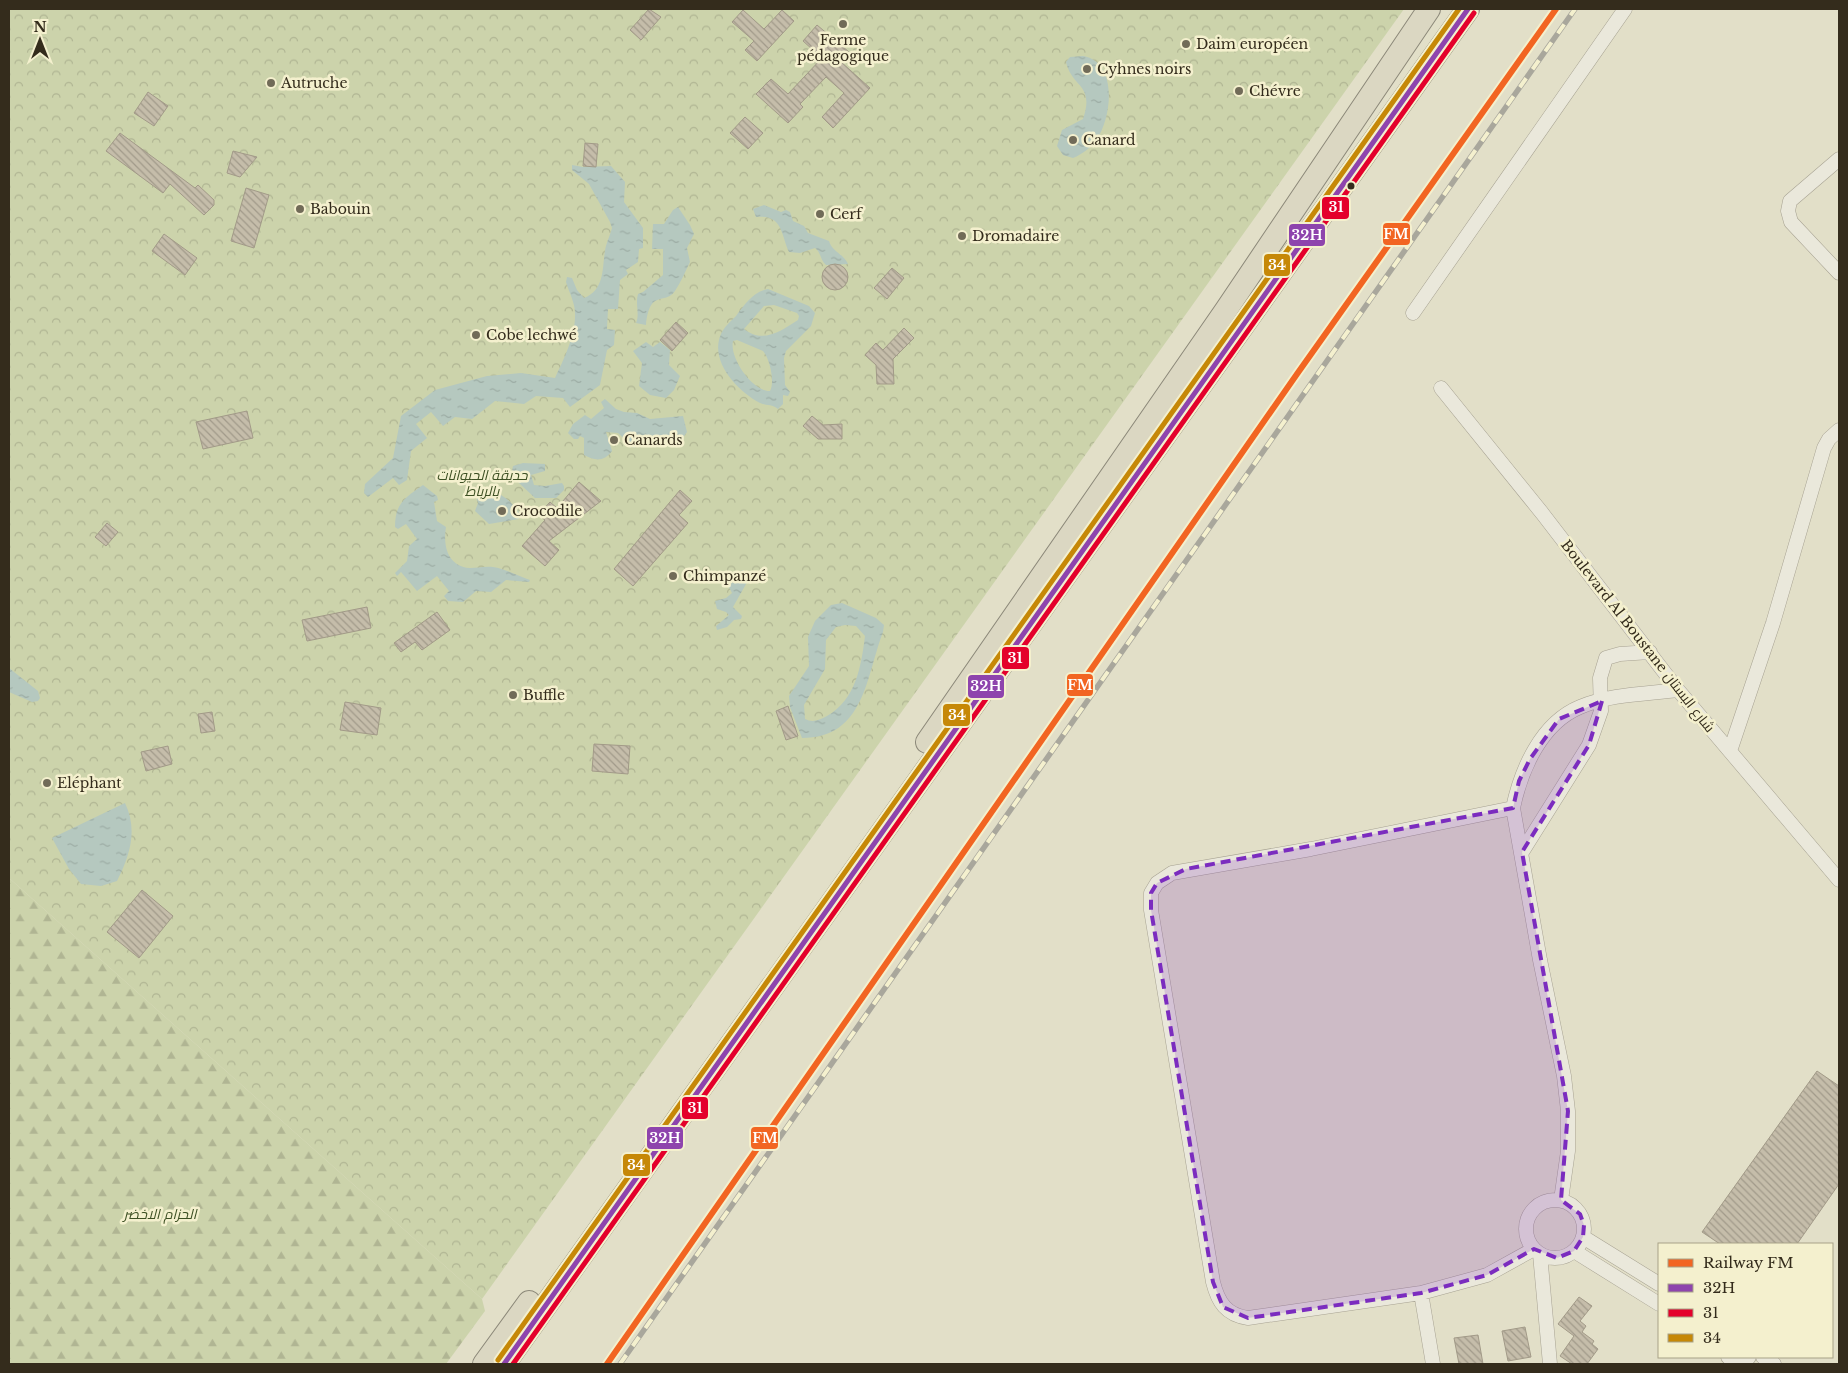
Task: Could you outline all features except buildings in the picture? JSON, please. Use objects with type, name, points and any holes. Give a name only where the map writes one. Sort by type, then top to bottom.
[{"type":"highway","points":[[484,1364],[898,785],[1226,310],[1429,9]]},
{"type":"highway","points":[[1424,70],[1449,9]]},
{"type":"highway","points":[[504,1364],[1468,9]]},
{"type":"street","points":[[1413,313],[1626,9]]},
{"type":"street","points":[[1839,159],[1790,201],[1788,211],[1791,222],[1839,273]]},
{"type":"street","name":"Boulevard Al Boustane شارع البستان","points":[[1441,388],[1472,425],[1678,690],[1839,880]]},
{"type":"street","points":[[1730,750],[1773,623],[1824,448],[1829,439],[1839,430]]},
{"type":"street","points":[[1522,852],[1544,813],[1585,752],[1597,723],[1602,701],[1600,678],[1606,658],[1620,654],[1650,652]]},
{"type":"street","points":[[1561,1200],[1568,1151],[1568,1111],[1564,1076],[1540,960],[1513,808],[1519,781],[1530,760],[1559,719],[1579,707],[1602,701],[1678,690]]},
{"type":"street","points":[[1513,808],[1311,849],[1186,869],[1162,878],[1151,894],[1151,910],[1213,1282],[1223,1307],[1239,1316],[1248,1318],[1421,1293],[1486,1275],[1537,1251],[1557,1258],[1574,1251],[1583,1237],[1584,1225],[1580,1214],[1572,1205],[1561,1200],[1547,1201],[1534,1209],[1527,1221],[1527,1236],[1537,1251],[1550,1364]]},
{"type":"street","points":[[1583,1237],[1658,1283]]},
{"type":"street","points":[[1574,1251],[1658,1303]]},
{"type":"street","points":[[1421,1293],[1433,1364]]},
{"type":"highlighted area","points":[[1602,701],[1589,745],[1522,852],[1568,1111],[1561,1200],[1580,1214],[1584,1225],[1583,1237],[1574,1251],[1557,1258],[1534,1249],[1487,1275],[1421,1293],[1248,1318],[1223,1307],[1213,1282],[1151,910],[1151,893],[1157,883],[1186,869],[1513,808],[1519,781],[1530,759],[1559,719]]},
{"type":"green space","name":"حديقة الحيوانات بالرباط","points":[[9,9],[1404,9],[482,1299],[9,878]]},
{"type":"green space","name":"الحزام الاخضر","points":[[9,878],[482,1299],[485,1311],[446,1364],[9,1364]]},
{"type":"water","points":[[1083,56],[1094,60],[1102,68],[1107,79],[1108,105],[1106,118],[1097,139],[1080,155],[1073,158],[1063,155],[1057,146],[1062,130],[1083,119],[1086,108],[1084,92],[1073,77],[1066,62],[1070,57]]},
{"type":"water","points":[[572,165],[583,167],[611,166],[625,182],[624,202],[643,228],[643,248],[639,249],[638,262],[626,270],[628,274],[620,280],[618,309],[608,309],[607,329],[615,330],[614,345],[607,350],[600,385],[570,407],[563,398],[536,396],[524,404],[495,401],[472,419],[455,417],[443,426],[431,412],[416,424],[427,438],[411,451],[407,480],[399,485],[393,478],[368,497],[364,493],[365,484],[393,458],[401,416],[435,390],[487,376],[521,373],[555,378],[569,347],[574,330],[575,309],[566,282],[567,277],[572,278],[577,290],[584,298],[596,290],[601,278],[606,248],[612,228],[589,184],[572,170]]},
{"type":"water","points":[[764,205],[781,212],[786,210],[790,212],[793,221],[804,226],[808,233],[829,241],[848,264],[826,265],[815,248],[800,253],[789,252],[780,227],[776,222],[765,217],[756,217],[753,209]]},
{"type":"water","points":[[678,207],[694,234],[687,248],[690,262],[675,291],[671,295],[654,302],[651,306],[646,325],[636,323],[638,316],[638,294],[663,275],[663,249],[652,249],[653,224],[664,224],[673,210]]},
{"type":"water","points":[[768,289],[809,306],[815,313],[811,326],[786,351],[784,358],[785,385],[790,392],[788,396],[783,395],[783,404],[778,409],[751,398],[734,383],[722,365],[719,354],[718,344],[724,329],[750,299]],"holes":[[[774,305],[797,313],[799,316],[798,320],[778,332],[765,336],[751,333],[744,329],[764,306]],[[737,340],[763,351],[766,355],[772,376],[770,391],[756,386],[738,365],[733,348],[733,341]]]},
{"type":"water","points":[[646,342],[653,347],[660,342],[670,350],[669,365],[680,376],[674,390],[666,398],[650,395],[639,386],[642,363],[633,351]]},
{"type":"water","points":[[605,399],[616,409],[637,413],[650,419],[683,416],[687,432],[680,442],[669,446],[652,439],[634,448],[618,433],[606,432],[612,451],[603,459],[588,457],[584,455],[584,438],[580,436],[578,439],[574,439],[568,433],[573,424],[585,415],[591,419],[604,408],[601,402]]},
{"type":"water","points":[[523,463],[545,464],[545,471],[531,475],[534,485],[545,486],[562,483],[564,490],[556,498],[535,498],[519,483],[512,471],[513,466]]},
{"type":"water","points":[[423,485],[437,496],[438,500],[434,502],[437,521],[446,527],[446,547],[448,554],[456,563],[470,568],[498,568],[530,580],[529,582],[506,580],[491,592],[476,591],[463,602],[448,601],[444,596],[449,591],[437,576],[417,591],[401,572],[397,576],[395,573],[407,561],[409,546],[417,539],[406,524],[398,529],[395,527],[397,512],[402,502]]},
{"type":"water","points":[[492,492],[504,497],[511,503],[520,514],[519,519],[489,524],[475,511],[478,503],[476,495]]},
{"type":"water","points":[[743,570],[750,577],[733,607],[742,616],[741,619],[734,620],[727,627],[717,630],[716,626],[729,615],[717,609],[715,601],[726,598],[732,593],[729,587],[739,572]]},
{"type":"water","points":[[842,603],[876,618],[884,625],[883,632],[867,685],[851,716],[839,728],[823,735],[802,738],[790,707],[789,696],[809,666],[808,637],[815,621],[831,605]],"holes":[[[845,625],[856,626],[865,636],[859,670],[851,691],[845,701],[827,716],[813,721],[805,719],[804,705],[825,669],[826,640],[836,627]]]},
{"type":"water","points":[[9,668],[38,691],[40,698],[38,701],[32,702],[9,692]]},
{"type":"water","points":[[125,803],[129,813],[132,833],[126,862],[117,881],[101,886],[81,884],[69,869],[52,838]]},
{"type":"railway","points":[[620,1364],[1575,9]]},
{"type":"rail line","name":"FM","points":[[607,1364],[1297,374],[1556,9]]},
{"type":"transit line","name":"34","points":[[498,1360],[1459,9]]},
{"type":"transit line","name":"32H","points":[[504,1364],[1468,9]]},
{"type":"transit line","name":"31","points":[[513,1364],[1474,13]]},
{"type":"place","name":"Ferme pédagogique","points":[[843,24]]},
{"type":"place","name":"Daim européen","points":[[1186,44]]},
{"type":"place","name":"Cyhnes noirs","points":[[1087,69]]},
{"type":"place","name":"Autruche","points":[[271,83]]},
{"type":"place","name":"Chévre","points":[[1239,91]]},
{"type":"place","name":"Canard","points":[[1073,140]]},
{"type":"place","name":"Babouin","points":[[300,209]]},
{"type":"place","name":"Cerf","points":[[820,214]]},
{"type":"place","name":"Dromadaire","points":[[962,236]]},
{"type":"place","name":"Cobe lechwé","points":[[476,335]]},
{"type":"place","name":"Canards","points":[[614,440]]},
{"type":"place","name":"Crocodile","points":[[502,511]]},
{"type":"place","name":"Chimpanzé","points":[[673,576]]},
{"type":"place","name":"Buffle","points":[[513,695]]},
{"type":"place","name":"Eléphant","points":[[47,783]]}]
